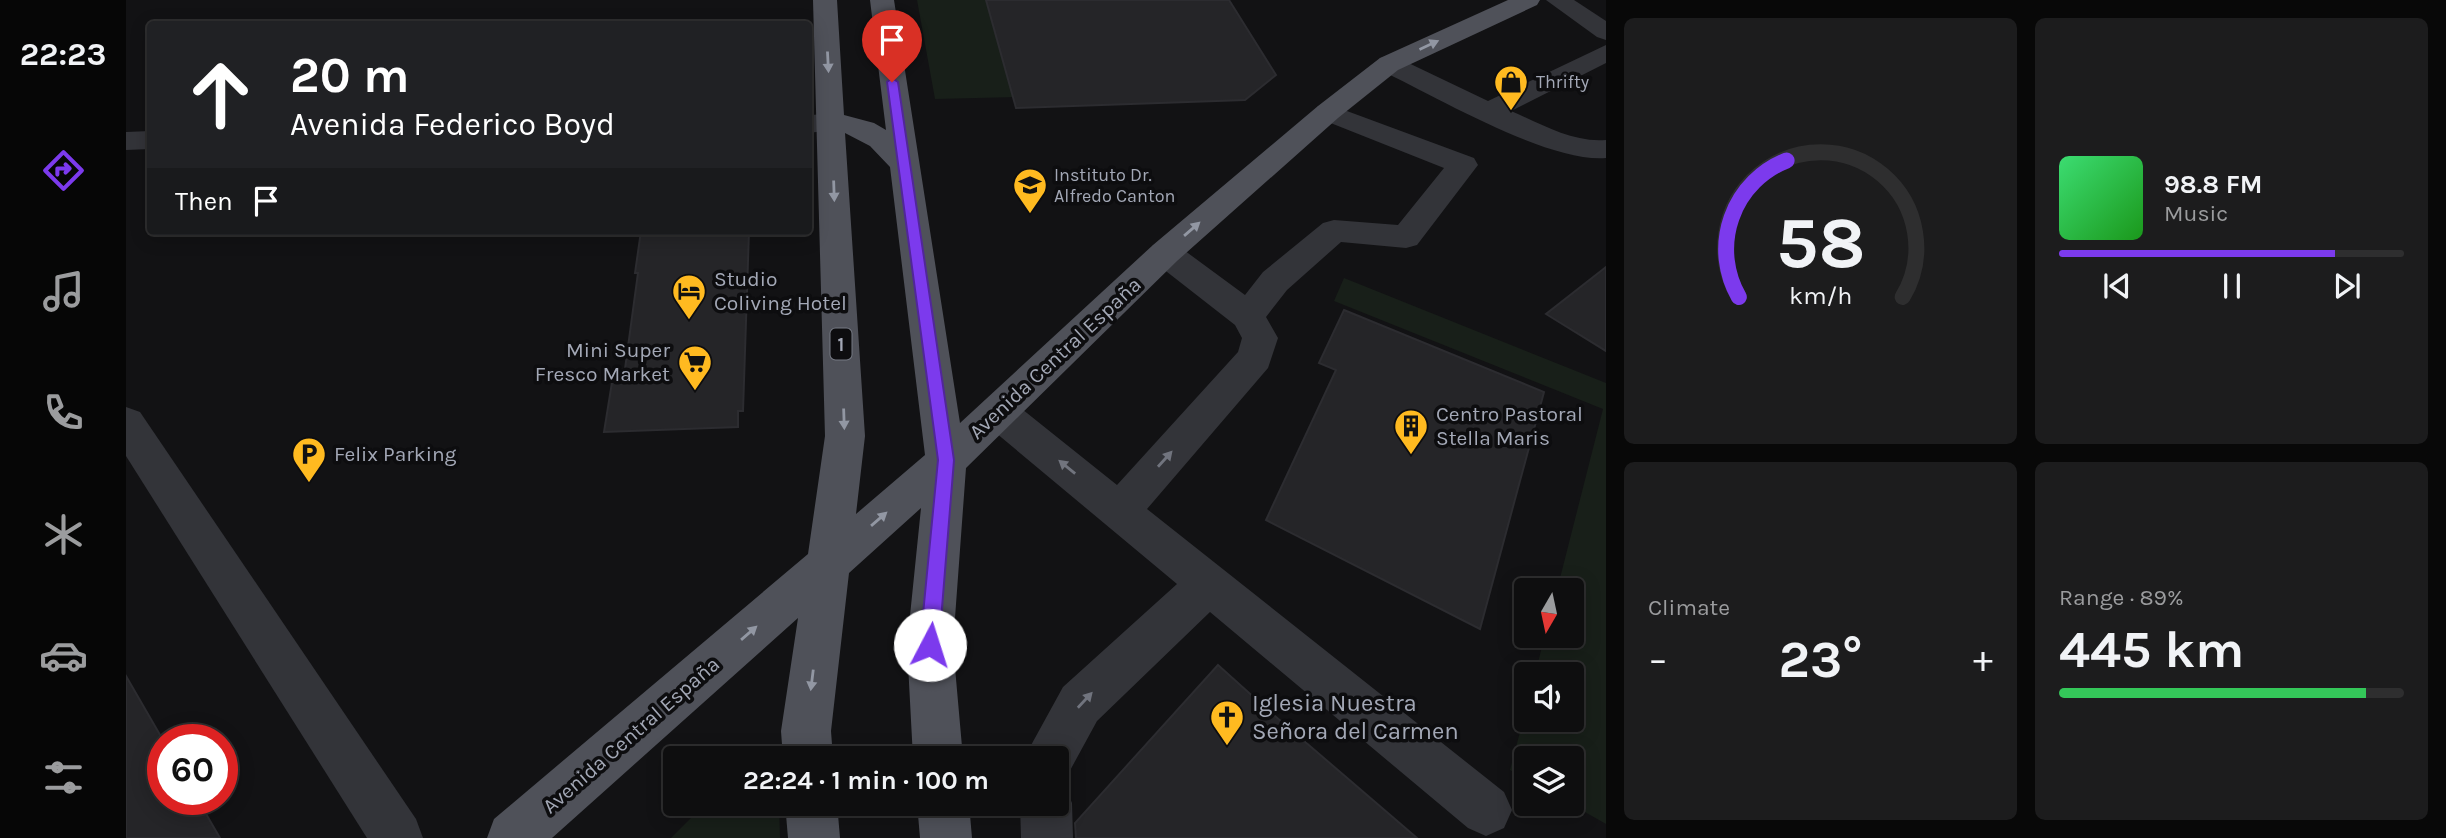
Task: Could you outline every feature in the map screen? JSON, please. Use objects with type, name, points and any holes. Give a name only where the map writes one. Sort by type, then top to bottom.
[{"type":"main road","name":"1","points":[[807,746],[806,731],[845,436],[820,123],[825,0]]},
{"type":"main road","points":[[882,0],[946,460],[930,645],[937,746]]},
{"type":"main road","name":"Avenida Central España","points":[[513,838],[946,460],[1165,253],[1328,112],[1389,64],[1528,0]]},
{"type":"main road","points":[[820,123],[845,123],[874,133],[886,141],[903,163]]},
{"type":"main road","points":[[812,816],[814,838]]},
{"type":"main road","points":[[944,816],[946,838]]},
{"type":"street","points":[[1558,0],[1606,32]]},
{"type":"street","points":[[1488,112],[1606,53]]},
{"type":"street","points":[[1389,64],[1488,112],[1574,148],[1601,152],[1606,149]]},
{"type":"street","points":[[1248,316],[1275,281],[1334,231],[1406,237],[1463,165],[1328,112]]},
{"type":"street","points":[[126,141],[147,140]]},
{"type":"street","points":[[1119,510],[1255,358],[1260,338],[1248,316],[1165,253]]},
{"type":"street","points":[[998,412],[1486,810]]},
{"type":"street","points":[[126,423],[397,838]]},
{"type":"street","points":[[1056,746],[1080,704],[1210,583]]},
{"type":"street","points":[[1046,816],[1047,838]]},
{"type":"shaded area","points":[[917,0],[986,0],[996,35],[1022,97],[935,99]]},
{"type":"shaded area","points":[[1344,278],[1606,383],[1606,824],[1584,812],[1584,746],[1516,746],[1520,732],[1584,732],[1584,662],[1538,662],[1542,648],[1584,648],[1584,578],[1560,578],[1603,409],[1334,301]]},
{"type":"shaded area","points":[[1514,755],[1514,772],[1510,770]]},
{"type":"shaded area","points":[[693,816],[779,816],[780,838],[671,838]]},
{"type":"building","points":[[986,0],[1229,0],[1276,75],[1245,100],[1016,108]]},
{"type":"building","name":"Studio Coliving Hotel","points":[[640,235],[749,235],[743,411],[738,411],[738,427],[604,432],[614,370],[625,369],[638,273],[635,273]]},
{"type":"building","points":[[1606,267],[1606,351],[1546,314]]},
{"type":"building","name":"Centro Pastoral Stella Maris","points":[[1344,310],[1544,392],[1480,629],[1266,520],[1336,370],[1319,363]]},
{"type":"building","name":"Iglesia Nuestra Señora del Carmen","points":[[1218,665],[1417,838],[1076,838],[1075,823]]},
{"type":"building","points":[[126,676],[154,724],[147,724],[147,815],[207,815],[220,838],[126,838]]},
{"type":"place","name":"Thrifty","points":[[1511,112]]},
{"type":"place","name":"Instituto Dr. Alfredo Canton","points":[[1030,215]]},
{"type":"place","name":"Studio Coliving Hotel","points":[[689,321]]},
{"type":"place","name":"Mini Super Fresco Market","points":[[695,392]]},
{"type":"place","name":"Centro Pastoral Stella Maris","points":[[1411,456]]},
{"type":"place","name":"Felix Parking","points":[[309,484]]},
{"type":"place","name":"Iglesia Nuestra Señora del Carmen","points":[[1227,747]]},
{"type":"route","points":[[892,82],[946,460],[930,645]]}]
